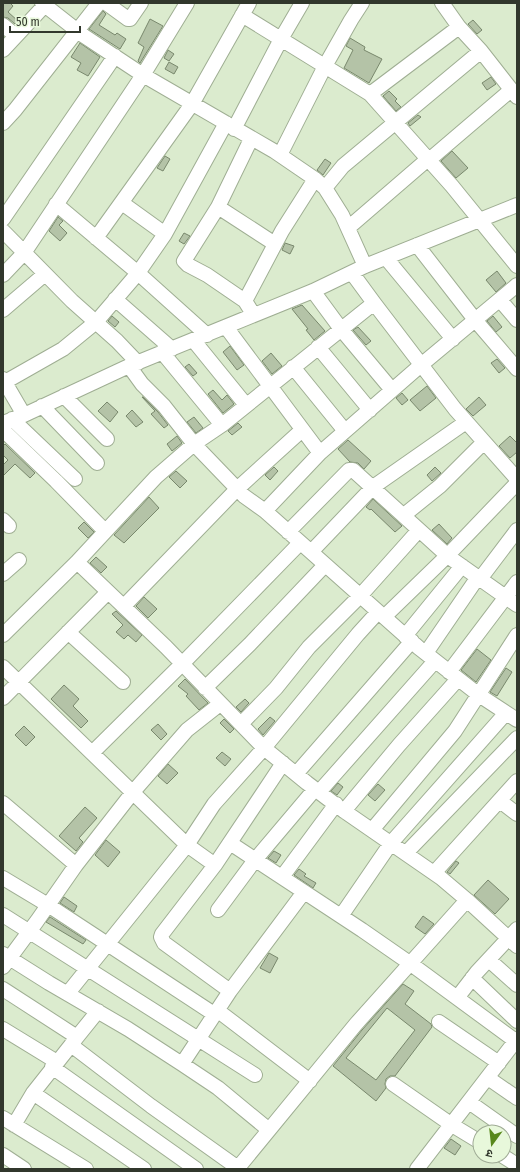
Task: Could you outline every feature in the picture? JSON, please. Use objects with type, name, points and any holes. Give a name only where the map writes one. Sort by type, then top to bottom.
[{"type":"street","points":[[3,123],[15,110],[99,3]]},
{"type":"street","points":[[106,3],[130,19],[141,3]]},
{"type":"street","points":[[3,275],[24,253],[143,75],[187,3]]},
{"type":"street","points":[[96,238],[192,104],[249,3]]},
{"type":"street","points":[[75,479],[13,419],[4,381],[63,349],[96,322],[138,273],[166,234],[302,3]]},
{"type":"street","points":[[280,155],[325,66],[362,3]]},
{"type":"street","points":[[3,50],[43,4],[77,31],[143,75],[280,155],[320,184],[342,215],[365,266]]},
{"type":"street","points":[[348,228],[428,160],[515,94],[481,51],[459,27],[445,4]]},
{"type":"street","points":[[242,15],[370,94],[396,122],[517,266]]},
{"type":"street","points":[[3,25],[16,36]]},
{"type":"street","points":[[370,94],[459,27]]},
{"type":"street","points":[[245,301],[275,244],[320,184],[481,51]]},
{"type":"street","points":[[3,219],[115,56]]},
{"type":"street","points":[[251,139],[218,207],[184,259],[184,263],[207,275],[245,301],[254,315]]},
{"type":"street","points":[[122,203],[166,234]]},
{"type":"street","points":[[56,204],[138,273],[207,335]]},
{"type":"street","points":[[13,419],[134,364],[194,341],[313,291],[365,266],[517,205]]},
{"type":"street","points":[[218,207],[275,244]]},
{"type":"street","points":[[3,231],[44,274],[96,322],[134,364],[142,384],[164,406],[194,444],[237,489],[265,511],[431,657],[479,695],[511,717],[391,843],[341,916]]},
{"type":"street","points":[[417,245],[476,321],[517,369]]},
{"type":"street","points":[[386,258],[453,339]]},
{"type":"street","points":[[352,273],[466,422],[517,478]]},
{"type":"street","points":[[3,310],[44,274]]},
{"type":"street","points":[[265,511],[320,453],[421,365],[476,321],[517,285]]},
{"type":"street","points":[[313,291],[341,329],[392,390]]},
{"type":"street","points":[[115,299],[167,351],[222,425]]},
{"type":"street","points":[[500,300],[517,320]]},
{"type":"street","points":[[3,635],[77,562],[156,477],[194,444],[222,425],[374,303]]},
{"type":"street","points":[[226,327],[320,453]]},
{"type":"street","points":[[194,341],[246,405]]},
{"type":"street","points":[[318,347],[370,410]]},
{"type":"street","points":[[293,367],[345,431]]},
{"type":"street","points":[[64,396],[107,439]]},
{"type":"street","points":[[42,406],[97,463]]},
{"type":"street","points":[[311,552],[373,487],[466,422]]},
{"type":"street","points":[[3,430],[56,481],[105,532]]},
{"type":"street","points":[[124,606],[237,489],[302,430]]},
{"type":"street","points":[[404,515],[440,486],[484,442]]},
{"type":"street","points":[[288,532],[349,470],[353,470],[448,555],[517,605]]},
{"type":"street","points":[[68,993],[187,845],[214,804],[264,748],[358,634],[448,555],[517,483]]},
{"type":"street","points":[[241,724],[276,688],[309,647],[360,596],[419,530]]},
{"type":"street","points":[[218,910],[255,860],[317,791],[431,657],[479,578],[517,530]]},
{"type":"street","points":[[92,753],[182,664],[300,543]]},
{"type":"street","points":[[3,574],[19,560]]},
{"type":"street","points":[[77,562],[124,606],[264,748],[340,808],[434,872],[514,938],[489,960],[472,978],[457,998]]},
{"type":"street","points":[[205,688],[250,644],[325,564]]},
{"type":"street","points":[[296,774],[409,638],[462,566]]},
{"type":"street","points":[[282,877],[340,808],[399,745],[453,675],[517,582]]},
{"type":"street","points":[[3,698],[108,592]]},
{"type":"street","points":[[68,632],[123,682]]},
{"type":"street","points":[[372,830],[455,731],[517,635]]},
{"type":"street","points":[[3,667],[187,845],[216,865]]},
{"type":"street","points":[[220,704],[187,730],[133,792],[76,865],[30,931],[5,959],[68,993],[182,1064],[218,1088],[269,1130]]},
{"type":"street","points":[[406,853],[517,738]]},
{"type":"street","points":[[230,991],[164,943],[161,937],[216,865],[283,763]]},
{"type":"street","points":[[434,872],[517,781]]},
{"type":"street","points":[[500,801],[517,814]]},
{"type":"street","points":[[3,803],[76,865]]},
{"type":"street","points":[[230,843],[411,964],[516,1041],[420,1168]]},
{"type":"street","points":[[3,878],[108,943],[168,984],[216,1012],[310,1080]]},
{"type":"street","points":[[182,1064],[230,991],[304,892]]},
{"type":"street","points":[[3,989],[74,1041],[151,1106],[237,1169],[356,1024],[467,900]]},
{"type":"street","points":[[3,915],[255,1074]]},
{"type":"street","points":[[489,960],[517,985]]},
{"type":"street","points":[[472,978],[517,1021]]},
{"type":"street","points":[[86,1169],[9,1122],[98,1011]]},
{"type":"street","points":[[439,1022],[499,1063]]},
{"type":"street","points":[[3,1029],[55,1065],[196,1169]]},
{"type":"street","points":[[488,1078],[517,1098]]},
{"type":"street","points":[[393,1084],[472,1137]]},
{"type":"street","points":[[32,1093],[144,1169]]},
{"type":"street","points":[[469,1102],[517,1136]]},
{"type":"street","points":[[3,1155],[24,1169]]},
{"type":"building","points":[[3,3],[10,3],[13,6],[8,12],[18,21],[15,24],[8,18],[3,17]]},
{"type":"building","points":[[103,11],[106,14],[99,25],[115,35],[117,33],[126,39],[120,49],[89,29]]},
{"type":"building","points":[[150,19],[163,26],[140,63],[138,61],[144,47],[138,43]]},
{"type":"building","points":[[473,20],[482,30],[477,34],[468,24]]},
{"type":"building","points":[[350,38],[365,47],[364,50],[382,59],[369,83],[344,68],[353,50],[346,46]]},
{"type":"building","points":[[80,43],[100,57],[88,76],[77,70],[81,63],[71,57]]},
{"type":"building","points":[[168,50],[174,54],[169,61],[164,58]]},
{"type":"building","points":[[169,62],[178,67],[174,74],[165,69]]},
{"type":"building","points":[[491,77],[496,84],[487,90],[482,83]]},
{"type":"building","points":[[389,91],[397,99],[395,101],[401,107],[396,111],[383,96]]},
{"type":"building","points":[[418,115],[421,117],[410,126],[408,123]]},
{"type":"building","points":[[452,151],[468,168],[456,178],[441,161]]},
{"type":"building","points":[[165,156],[170,159],[163,171],[157,168]]},
{"type":"building","points":[[325,159],[331,163],[323,175],[317,170]]},
{"type":"building","points":[[58,217],[63,221],[59,225],[67,233],[60,241],[49,231]]},
{"type":"building","points":[[184,233],[190,236],[184,244],[179,241]]},
{"type":"building","points":[[285,243],[294,246],[290,254],[282,250]]},
{"type":"building","points":[[497,271],[506,283],[496,292],[486,280]]},
{"type":"building","points":[[302,305],[325,331],[314,340],[306,330],[308,329],[292,309]]},
{"type":"building","points":[[112,316],[119,322],[115,327],[108,321]]},
{"type":"building","points":[[493,316],[502,327],[496,332],[487,321]]},
{"type":"building","points":[[358,327],[371,341],[366,345],[353,330]]},
{"type":"building","points":[[230,346],[244,365],[237,370],[223,352]]},
{"type":"building","points":[[271,353],[282,366],[272,374],[262,361]]},
{"type":"building","points":[[497,359],[505,368],[499,373],[491,363]]},
{"type":"building","points":[[189,364],[197,373],[193,376],[185,367]]},
{"type":"building","points":[[427,386],[436,398],[420,411],[410,400]]},
{"type":"building","points":[[213,390],[222,400],[227,395],[234,404],[223,413],[208,394]]},
{"type":"building","points":[[402,393],[408,400],[402,405],[396,398]]},
{"type":"building","points":[[142,397],[158,412],[168,425],[164,428],[151,414],[155,411]]},
{"type":"building","points":[[479,397],[486,405],[473,416],[466,409]]},
{"type":"building","points":[[107,402],[118,412],[110,422],[98,411]]},
{"type":"building","points":[[132,410],[143,422],[136,427],[126,416]]},
{"type":"building","points":[[194,417],[203,428],[196,433],[187,422]]},
{"type":"building","points":[[238,423],[242,427],[232,435],[228,431]]},
{"type":"building","points":[[177,436],[182,443],[172,451],[167,444]]},
{"type":"building","points":[[510,436],[517,443],[517,452],[510,458],[499,446]]},
{"type":"building","points":[[348,440],[371,461],[364,469],[358,463],[350,462],[338,449]]},
{"type":"building","points":[[5,444],[35,473],[30,478],[15,464],[3,476],[3,465],[8,460],[3,455],[3,446]]},
{"type":"building","points":[[274,467],[278,471],[270,480],[265,475]]},
{"type":"building","points":[[435,467],[441,473],[432,481],[427,475]]},
{"type":"building","points":[[176,471],[187,481],[180,488],[169,477]]},
{"type":"building","points":[[149,497],[159,508],[124,543],[114,535]]},
{"type":"building","points":[[373,499],[402,526],[395,532],[371,509],[370,510],[366,507]]},
{"type":"building","points":[[84,522],[94,532],[88,538],[78,528]]},
{"type":"building","points":[[439,524],[452,538],[447,544],[432,530]]},
{"type":"building","points":[[96,557],[107,567],[101,573],[90,563]]},
{"type":"building","points":[[144,597],[157,609],[148,618],[136,606]]},
{"type":"building","points":[[116,611],[142,635],[136,642],[128,635],[124,639],[116,632],[123,625],[112,614]]},
{"type":"building","points":[[477,649],[491,660],[476,682],[461,670]]},
{"type":"building","points":[[506,668],[512,672],[497,696],[490,692]]},
{"type":"building","points":[[185,679],[208,703],[199,710],[186,696],[188,694],[178,686]]},
{"type":"building","points":[[64,685],[79,699],[73,706],[88,721],[81,728],[51,699]]},
{"type":"building","points":[[245,699],[249,703],[241,712],[236,707]]},
{"type":"building","points":[[270,717],[275,721],[263,735],[258,729]]},
{"type":"building","points":[[224,719],[234,729],[230,733],[220,723]]},
{"type":"building","points":[[158,724],[167,734],[161,740],[151,730]]},
{"type":"building","points":[[24,726],[35,737],[26,746],[15,735]]},
{"type":"building","points":[[222,752],[231,759],[225,766],[216,758]]},
{"type":"building","points":[[168,764],[178,773],[167,784],[158,776]]},
{"type":"building","points":[[338,783],[343,787],[337,795],[331,791]]},
{"type":"building","points":[[378,784],[385,790],[375,801],[368,795]]},
{"type":"building","points":[[85,807],[97,818],[79,838],[83,842],[76,851],[59,836]]},
{"type":"building","points":[[106,840],[120,852],[108,867],[95,855]]},
{"type":"building","points":[[274,851],[281,855],[276,863],[268,858]]},
{"type":"building","points":[[456,861],[459,863],[450,874],[447,872]]},
{"type":"building","points":[[299,869],[306,874],[304,876],[316,883],[313,888],[294,875]]},
{"type":"building","points":[[488,880],[509,899],[495,914],[474,895]]},
{"type":"building","points":[[64,897],[77,906],[74,912],[60,903]]},
{"type":"building","points":[[423,916],[434,924],[425,934],[415,927]]},
{"type":"building","points":[[50,917],[86,940],[83,944],[46,922]]},
{"type":"building","points":[[269,953],[278,958],[270,973],[260,968]]},
{"type":"building","points":[[403,984],[414,991],[405,1004],[431,1024],[432,1027],[395,1076],[390,1076],[386,1079],[386,1088],[376,1101],[333,1066],[362,1030]],"holes":[[[387,1008],[415,1030],[376,1080],[346,1058]]]},
{"type":"building","points":[[451,1139],[461,1146],[455,1155],[444,1148]]}]
